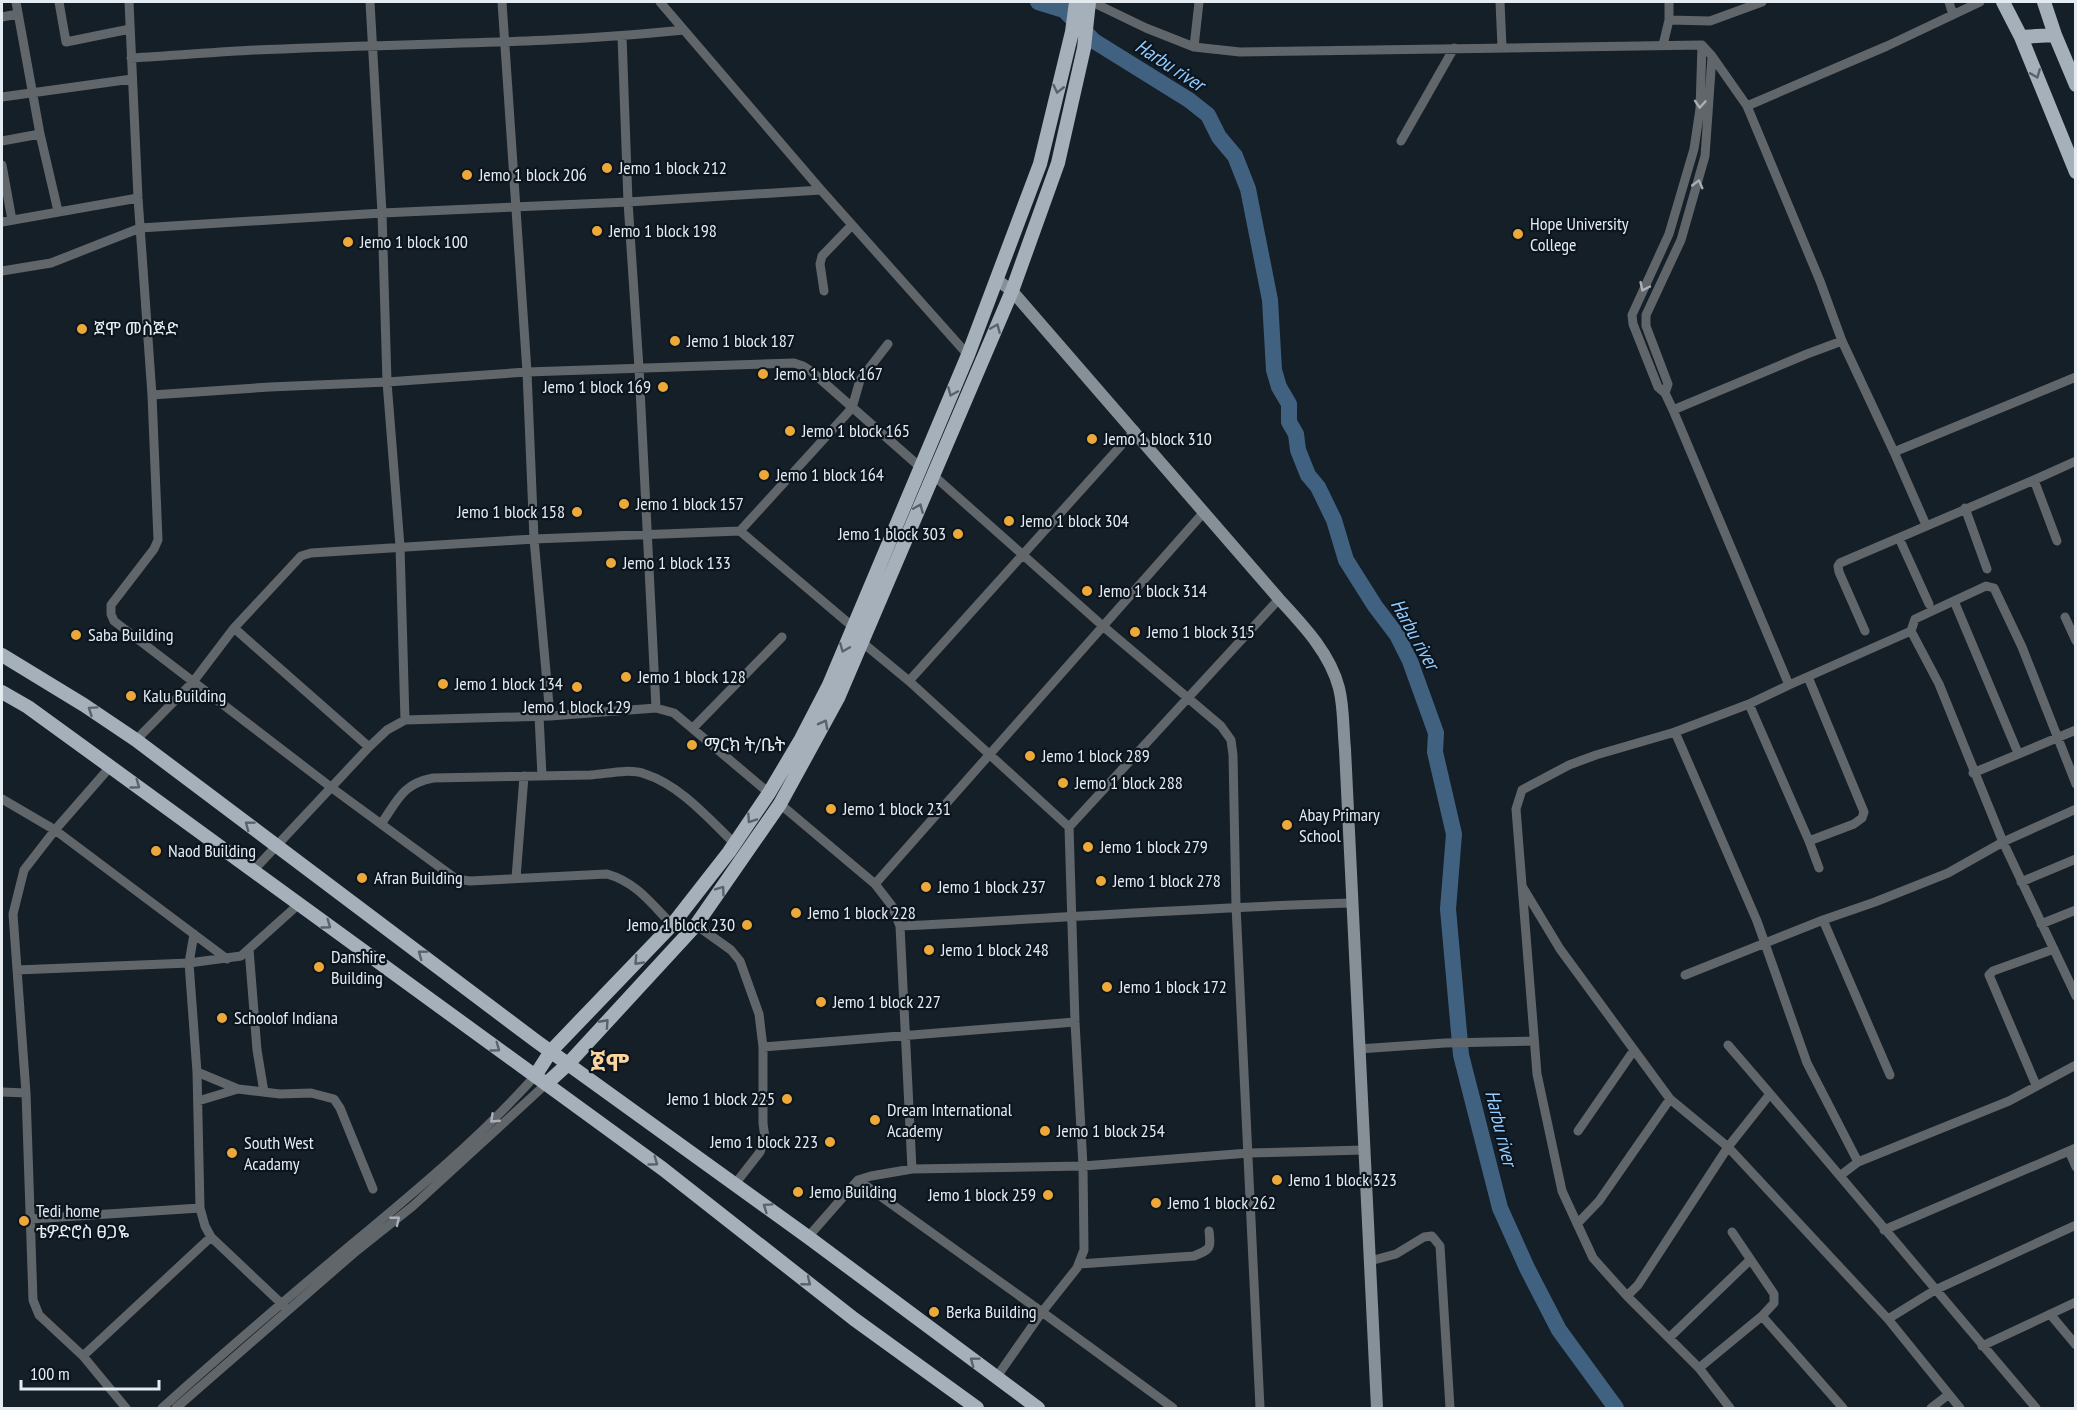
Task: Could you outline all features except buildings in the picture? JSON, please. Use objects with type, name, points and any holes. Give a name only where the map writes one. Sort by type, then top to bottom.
[{"type":"main road","points":[[541,1080],[568,1064],[696,925],[780,804],[838,698],[1012,291],[1058,163],[1084,48],[1090,2]]},
{"type":"main road","points":[[2004,2],[2076,172]]},
{"type":"main road","points":[[2044,2],[2076,85]]},
{"type":"main road","points":[[541,1080],[551,1051],[672,925],[735,844],[769,793],[824,694],[968,355],[1040,164],[1072,32],[1075,6]]},
{"type":"main road","points":[[2020,37],[2055,35]]},
{"type":"main road","points":[[870,586],[883,593]]},
{"type":"main road","points":[[2,655],[75,699],[136,740],[568,1064],[808,1237],[1038,1408]]},
{"type":"main road","points":[[2,692],[28,706],[541,1080],[703,1199],[854,1319],[977,1408]]},
{"type":"main road","points":[[521,1029],[544,1036],[555,1035],[573,1027]]},
{"type":"main road","points":[[583,1047],[586,1063],[596,1083]]},
{"type":"street","points":[[16,2],[40,134],[58,211]]},
{"type":"street","points":[[59,2],[66,42],[130,29]]},
{"type":"street","points":[[129,2],[138,198],[152,395],[158,540],[154,549],[111,605],[114,621],[332,788],[456,879],[470,881],[600,874],[621,878],[635,887],[672,925]]},
{"type":"street","points":[[370,2],[382,213],[387,382],[400,546],[405,720]]},
{"type":"street","points":[[502,2],[527,372],[534,539],[550,716]]},
{"type":"street","points":[[660,2],[821,190],[968,355]]},
{"type":"street","points":[[1090,2],[1194,47],[1240,52],[1702,45],[1747,106],[1820,281],[1842,341],[1926,525]]},
{"type":"street","points":[[1194,47],[1199,2]]},
{"type":"street","points":[[1500,2],[1502,47]]},
{"type":"street","points":[[1663,45],[1669,20],[1669,2]]},
{"type":"street","points":[[1669,20],[1710,21],[1739,5],[1762,2]]},
{"type":"street","points":[[1949,2],[1953,15]]},
{"type":"street","points":[[1747,106],[1980,2]]},
{"type":"street","points":[[2,17],[18,14]]},
{"type":"street","points":[[131,58],[254,50],[505,42],[622,36],[684,30]]},
{"type":"street","points":[[622,36],[628,202],[639,368],[656,708]]},
{"type":"street","points":[[1702,45],[1700,109],[1694,149],[1669,234],[1632,315],[1633,324],[1658,387],[1665,393],[1673,410],[1789,685]]},
{"type":"street","points":[[1401,141],[1454,48]]},
{"type":"street","points":[[1665,393],[1668,384],[1646,326],[1646,315],[1682,240],[1705,156],[1712,56]]},
{"type":"street","points":[[2,97],[132,79]]},
{"type":"street","points":[[2,141],[40,134]]},
{"type":"street","points":[[2,165],[7,221],[138,198]]},
{"type":"street","points":[[2,271],[51,263],[140,228],[821,190]]},
{"type":"street","points":[[824,291],[820,264],[822,256],[852,225]]},
{"type":"street","points":[[1669,234],[1682,240]]},
{"type":"street","points":[[996,279],[1012,291],[1305,627],[1330,664],[1339,688],[1345,749],[1377,1408]]},
{"type":"street","points":[[1673,410],[1842,341]]},
{"type":"street","points":[[740,531],[852,408],[860,380],[888,344]]},
{"type":"street","points":[[152,395],[527,372],[794,363],[811,371],[920,467]]},
{"type":"street","points":[[1894,452],[2076,377]]},
{"type":"street","points":[[909,681],[1135,430]]},
{"type":"street","points":[[1865,631],[1838,566],[1846,560],[2076,460]]},
{"type":"street","points":[[933,475],[1104,627],[1221,726],[1231,740],[1236,906],[1260,1408]]},
{"type":"street","points":[[2034,480],[2057,541]]},
{"type":"street","points":[[1965,508],[1987,569]]},
{"type":"street","points":[[875,884],[1204,512]]},
{"type":"street","points":[[136,740],[193,682],[234,628],[301,556],[320,552],[647,533],[740,531],[853,627]]},
{"type":"street","points":[[1899,538],[1929,604]]},
{"type":"street","points":[[2076,784],[2022,647],[1994,588],[1986,586],[1915,619],[1911,631],[1939,684],[1973,773],[2003,842],[2076,996]]},
{"type":"street","points":[[996,1378],[1042,1312],[1066,1283],[1079,1264],[1084,1250],[1083,1166],[1075,1022],[1069,827],[1279,599]]},
{"type":"street","points":[[1954,601],[2018,753]]},
{"type":"street","points":[[2065,617],[2076,641]]},
{"type":"street","points":[[234,628],[369,747]]},
{"type":"street","points":[[1730,1408],[1698,1368],[1593,1258],[1562,1191],[1537,1074],[1515,809],[1522,790],[1569,765],[1675,732],[1749,704],[1911,631]]},
{"type":"street","points":[[693,728],[782,637]]},
{"type":"street","points":[[862,643],[909,681],[1069,827]]},
{"type":"street","points":[[1808,677],[1864,812],[1863,818],[1854,824],[1809,841]]},
{"type":"street","points":[[1749,704],[1819,868]]},
{"type":"street","points":[[253,871],[369,747],[387,730],[405,720],[550,716],[656,708],[674,713],[769,793]]},
{"type":"street","points":[[539,716],[542,776]]},
{"type":"street","points":[[1973,773],[2076,729]]},
{"type":"street","points":[[1675,732],[1765,943],[1807,1063],[1858,1162]]},
{"type":"street","points":[[110,766],[24,870],[13,914],[26,1093],[33,1300],[39,1315],[83,1356],[126,1408]]},
{"type":"street","points":[[381,824],[408,786],[418,781],[433,778],[542,776],[631,771],[646,774],[660,781],[688,800],[735,844]]},
{"type":"street","points":[[516,878],[524,776]]},
{"type":"street","points":[[2,799],[55,830],[227,959]]},
{"type":"street","points":[[780,804],[875,884],[892,906],[900,926],[912,1169]]},
{"type":"street","points":[[1685,975],[1948,873],[2003,842],[2076,809]]},
{"type":"street","points":[[2021,882],[2076,859]]},
{"type":"street","points":[[1521,884],[1560,949],[1670,1099],[1728,1147],[1888,1319],[1960,1408]]},
{"type":"street","points":[[900,926],[1072,918],[1236,906],[1352,903]]},
{"type":"street","points":[[17,970],[189,963],[241,956],[299,904]]},
{"type":"street","points":[[2041,924],[2076,910]]},
{"type":"street","points":[[1823,920],[1890,1075]]},
{"type":"street","points":[[696,925],[731,950],[740,961],[759,1014],[763,1047],[765,1138],[764,1145],[735,1184]]},
{"type":"street","points":[[194,934],[189,963],[197,1072],[200,1208],[211,1237],[285,1306]]},
{"type":"street","points":[[249,949],[257,1050],[264,1092]]},
{"type":"street","points":[[2036,1085],[1989,975],[1993,971],[2054,949]]},
{"type":"street","points":[[763,1047],[1075,1022]]},
{"type":"street","points":[[1359,1049],[1445,1043],[1534,1041]]},
{"type":"street","points":[[1728,1045],[1841,1175],[1884,1230],[2036,1408]]},
{"type":"street","points":[[1578,1131],[1634,1050]]},
{"type":"street","points":[[1841,1175],[1858,1162],[2009,1101],[2076,1065]]},
{"type":"street","points":[[197,1072],[238,1089],[312,1093],[334,1100],[340,1108],[373,1190]]},
{"type":"street","points":[[162,1408],[285,1306],[413,1206],[541,1080]]},
{"type":"street","points":[[198,1101],[238,1089]]},
{"type":"street","points":[[2,1092],[26,1093]]},
{"type":"street","points":[[1627,1296],[1638,1285],[1728,1147],[1770,1094]]},
{"type":"street","points":[[1577,1224],[1599,1201],[1670,1099]]},
{"type":"street","points":[[808,1237],[858,1180],[912,1169],[1083,1166],[1249,1153],[1364,1150]]},
{"type":"street","points":[[1884,1230],[2072,1150],[2076,1167]]},
{"type":"street","points":[[858,1180],[1173,1408]]},
{"type":"street","points":[[31,1220],[200,1208]]},
{"type":"street","points":[[1888,1319],[1935,1290],[2076,1225]]},
{"type":"street","points":[[1079,1264],[1194,1256],[1211,1246],[1209,1231]]},
{"type":"street","points":[[1698,1368],[1762,1316],[1774,1303],[1774,1294],[1732,1232]]},
{"type":"street","points":[[1370,1261],[1396,1254],[1424,1237],[1432,1236],[1440,1246],[1450,1408]]},
{"type":"street","points":[[83,1356],[211,1237]]},
{"type":"street","points":[[1669,1338],[1750,1260]]},
{"type":"street","points":[[1982,1346],[2076,1302]]},
{"type":"street","points":[[176,1408],[285,1306]]},
{"type":"street","points":[[2050,1314],[2076,1345]]},
{"type":"street","points":[[1762,1316],[1843,1408]]},
{"type":"street","points":[[1931,1408],[1948,1395]]},
{"type":"waterway","name":"Harbu river","points":[[1038,2],[1064,10],[1094,41],[1189,100],[1208,115],[1219,137],[1235,156],[1248,189],[1270,300],[1274,370],[1279,387],[1289,404],[1289,422],[1296,434],[1298,450],[1308,475],[1318,487],[1334,520],[1346,560],[1375,606],[1397,635],[1410,661],[1436,733],[1435,752],[1454,834],[1448,909],[1461,1055],[1500,1208],[1527,1268],[1559,1330],[1616,1408]]},
{"type":"place","name":"Jemo 1 block 212","points":[[607,168]]},
{"type":"place","name":"Jemo 1 block 206","points":[[467,175]]},
{"type":"place","name":"Jemo 1 block 198","points":[[597,231]]},
{"type":"place","name":"Hope University College","points":[[1518,234]]},
{"type":"place","name":"Jemo 1 block 100","points":[[348,242]]},
{"type":"place","name":"ጀሞ መስጅድ","points":[[82,329]]},
{"type":"place","name":"Jemo 1 block 187","points":[[675,341]]},
{"type":"place","name":"Jemo 1 block 167","points":[[763,374]]},
{"type":"place","name":"Jemo 1 block 169","points":[[663,387]]},
{"type":"place","name":"Jemo 1 block 165","points":[[790,431]]},
{"type":"place","name":"Jemo 1 block 310","points":[[1092,439]]},
{"type":"place","name":"Jemo 1 block 164","points":[[764,475]]},
{"type":"place","name":"Jemo 1 block 157","points":[[624,504]]},
{"type":"place","name":"Jemo 1 block 158","points":[[577,512]]},
{"type":"place","name":"Jemo 1 block 304","points":[[1009,521]]},
{"type":"place","name":"Jemo 1 block 303","points":[[958,534]]},
{"type":"place","name":"Jemo 1 block 133","points":[[611,563]]},
{"type":"place","name":"Jemo 1 block 314","points":[[1087,591]]},
{"type":"place","name":"Jemo 1 block 315","points":[[1135,632]]},
{"type":"place","name":"Saba Building","points":[[76,635]]},
{"type":"place","name":"Jemo 1 block 128","points":[[626,677]]},
{"type":"place","name":"Jemo 1 block 134","points":[[443,684]]},
{"type":"place","name":"Jemo 1 block 129","points":[[577,687]]},
{"type":"place","name":"Kalu Building","points":[[131,696]]},
{"type":"place","name":"ማርክ ት/ቤት","points":[[692,745]]},
{"type":"place","name":"Jemo 1 block 289","points":[[1030,756]]},
{"type":"place","name":"Jemo 1 block 288","points":[[1063,783]]},
{"type":"place","name":"Jemo 1 block 231","points":[[831,809]]},
{"type":"place","name":"Abay Primary School","points":[[1287,825]]},
{"type":"place","name":"Jemo 1 block 279","points":[[1088,847]]},
{"type":"place","name":"Naod Building","points":[[156,851]]},
{"type":"place","name":"Afran Building","points":[[362,878]]},
{"type":"place","name":"Jemo 1 block 278","points":[[1101,881]]},
{"type":"place","name":"Jemo 1 block 237","points":[[926,887]]},
{"type":"place","name":"Jemo 1 block 228","points":[[796,913]]},
{"type":"place","name":"Jemo 1 block 230","points":[[747,925]]},
{"type":"place","name":"Jemo 1 block 248","points":[[929,950]]},
{"type":"place","name":"Danshire Building","points":[[319,967]]},
{"type":"place","name":"Jemo 1 block 172","points":[[1107,987]]},
{"type":"place","name":"Jemo 1 block 227","points":[[821,1002]]},
{"type":"place","name":"Schoolof Indiana","points":[[222,1018]]},
{"type":"place","name":"Jemo 1 block 225","points":[[787,1099]]},
{"type":"place","name":"Dream International Academy","points":[[875,1120]]},
{"type":"place","name":"Jemo 1 block 254","points":[[1045,1131]]},
{"type":"place","name":"Jemo 1 block 223","points":[[830,1142]]},
{"type":"place","name":"South West Acadamy","points":[[232,1153]]},
{"type":"place","name":"Jemo 1 block 323","points":[[1277,1180]]},
{"type":"place","name":"Jemo Building","points":[[798,1192]]},
{"type":"place","name":"Jemo 1 block 259","points":[[1048,1195]]},
{"type":"place","name":"Jemo 1 block 262","points":[[1156,1203]]},
{"type":"place","name":"Tedi home ቴዎድሮስ ፀጋዬ","points":[[24,1221]]},
{"type":"place","name":"Berka Building","points":[[934,1312]]},
{"type":"district","name":"ጀሞ","points":[[610,1063]]}]
